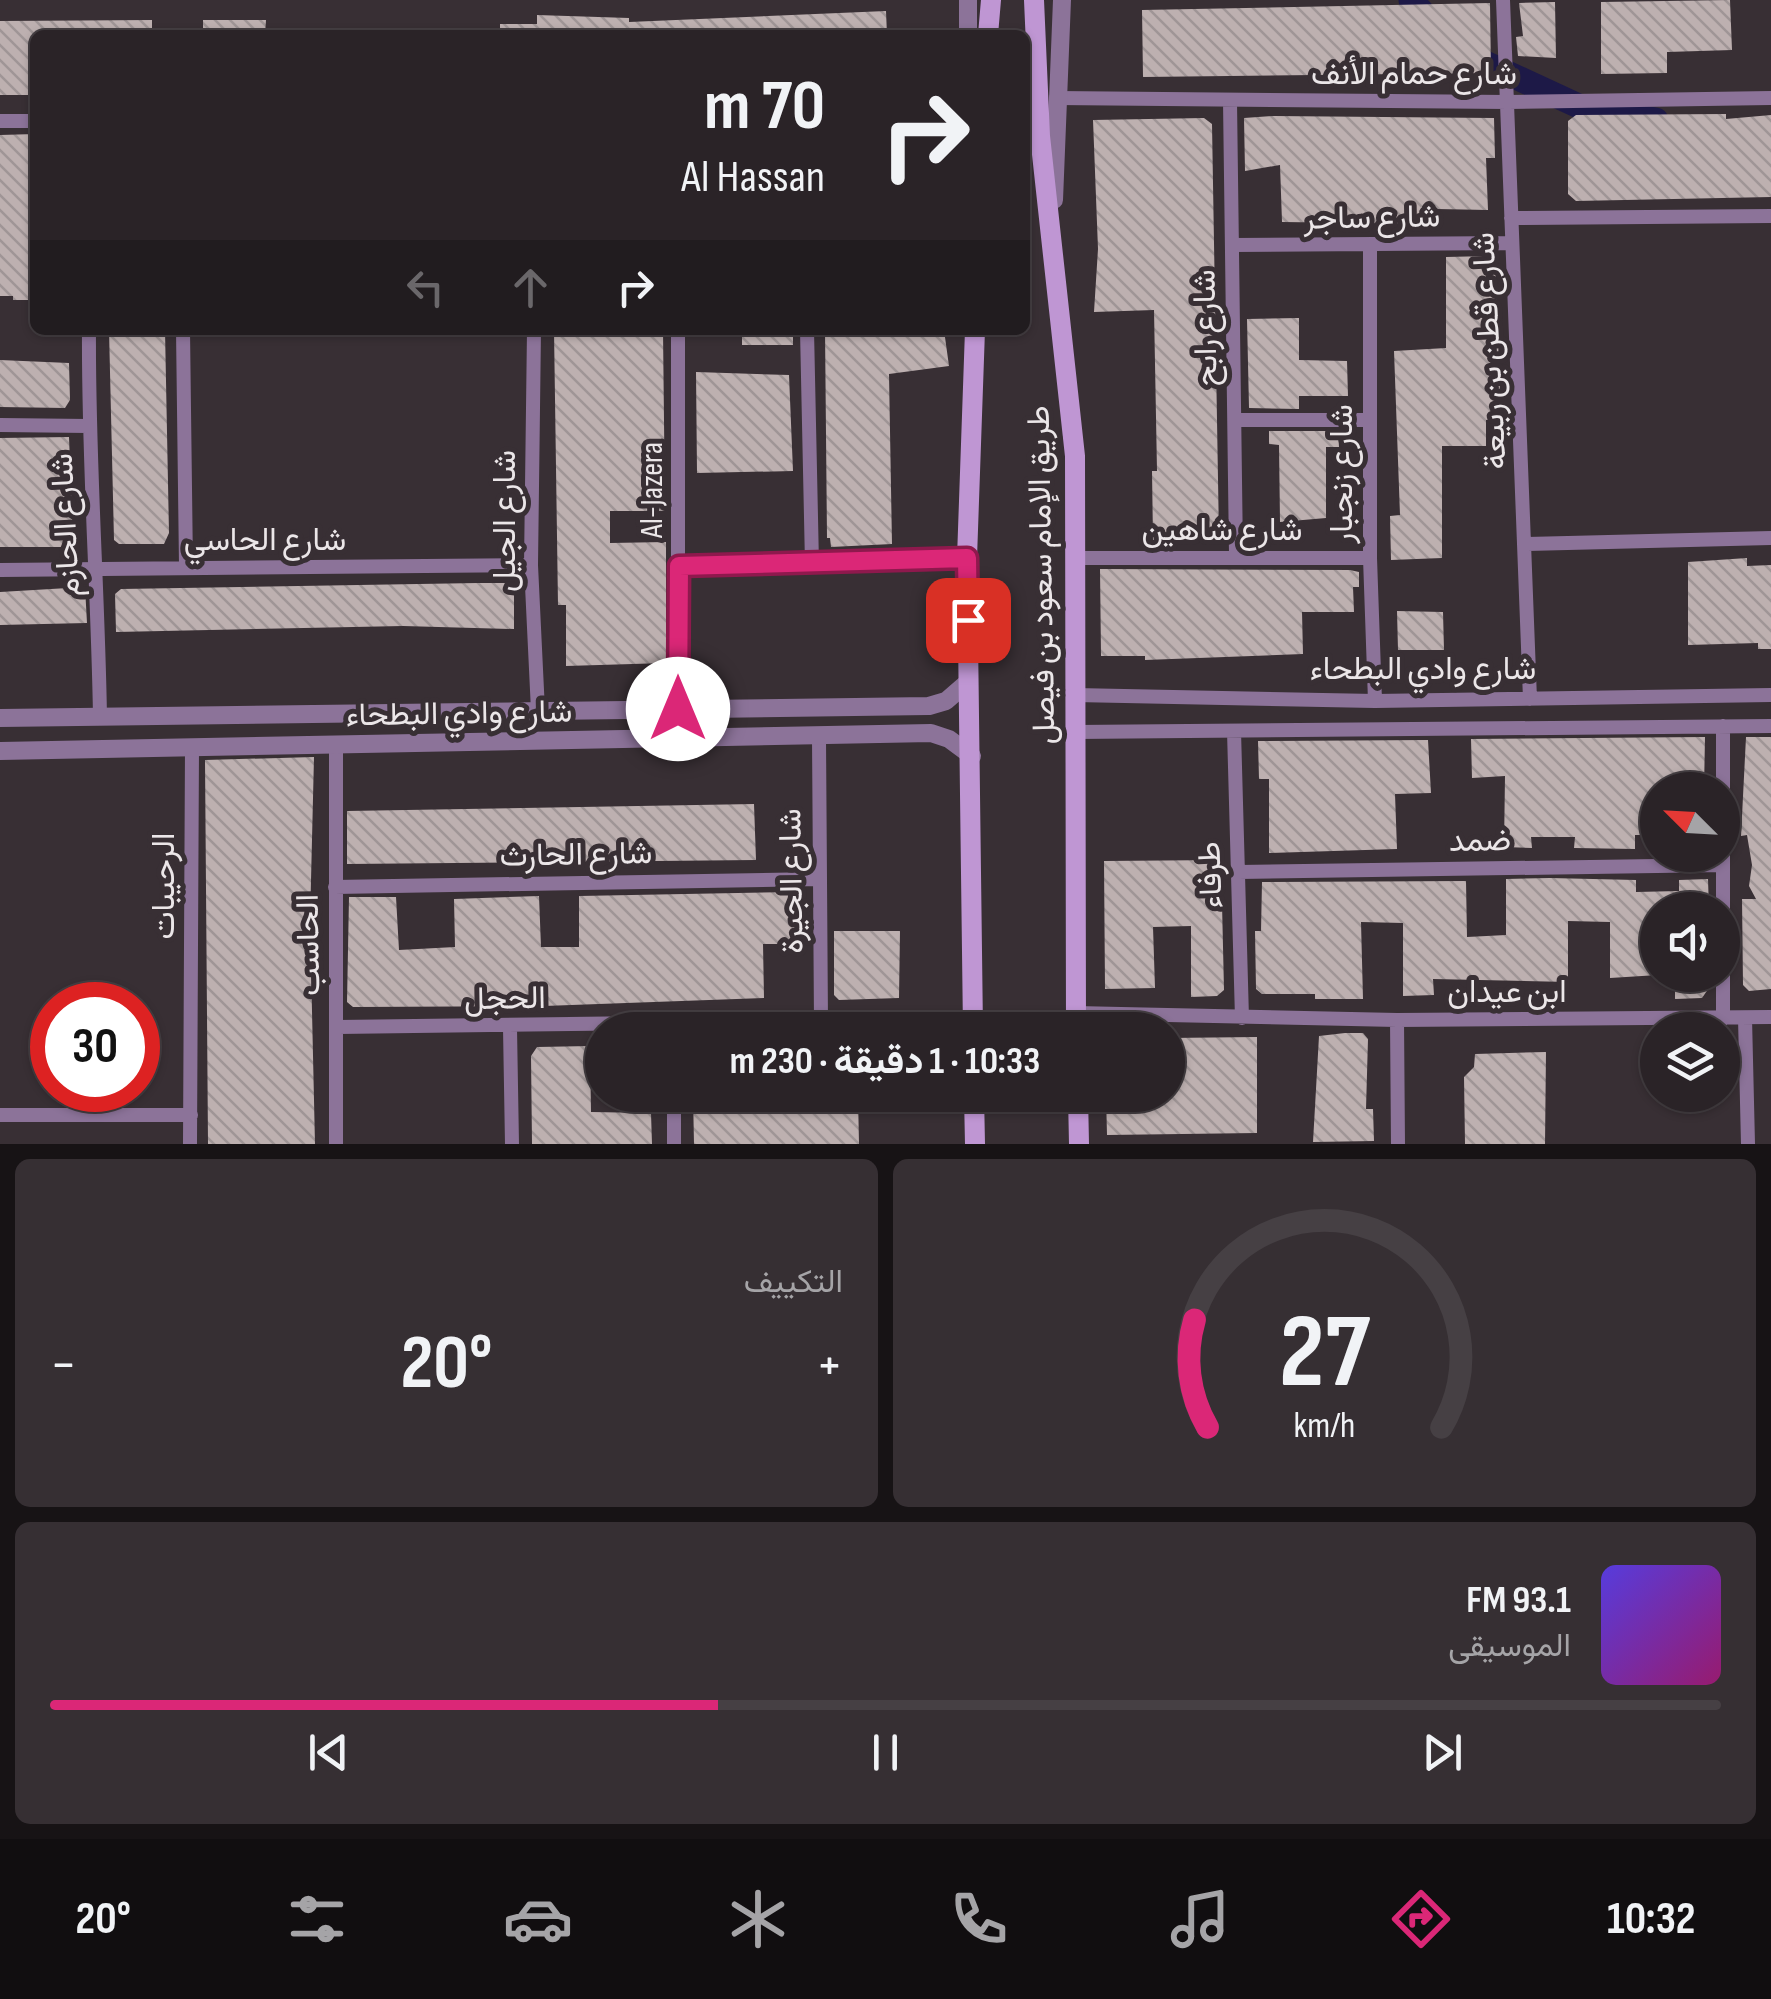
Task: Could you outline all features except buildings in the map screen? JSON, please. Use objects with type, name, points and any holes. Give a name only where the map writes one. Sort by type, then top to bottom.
[{"type":"main road","points":[[984,0],[986,30]]},
{"type":"main road","points":[[987,30],[992,0]]},
{"type":"main road","points":[[1026,0],[1035,45]]},
{"type":"main road","name":"طريق الإمام سعود بن فيصل","points":[[1034,0],[1052,235],[1075,456],[1075,1012]]},
{"type":"main road","points":[[972,1012],[967,558],[975,335]]},
{"type":"main road","points":[[974,1112],[974,1144]]},
{"type":"main road","points":[[1079,1112],[1080,1144]]},
{"type":"street","points":[[968,0],[968,30]]},
{"type":"street","points":[[1052,235],[1062,0]]},
{"type":"street","name":"شارع قطن بن ربيعة","points":[[1504,0],[1530,699]]},
{"type":"street","name":"شارع حمام الأنف","points":[[1056,98],[1508,102],[1771,98]]},
{"type":"street","name":"شارع رابح","points":[[1230,101],[1236,555]]},
{"type":"street","points":[[0,121],[30,121]]},
{"type":"street","points":[[1511,218],[1771,216]]},
{"type":"street","name":"شارع ساجر","points":[[1233,245],[1512,243]]},
{"type":"street","name":"شارع زنجبار","points":[[1370,247],[1370,558],[1376,701]]},
{"type":"street","name":"شارع الحازم","points":[[89,335],[88,426],[98,570],[100,717]]},
{"type":"street","points":[[182,335],[186,568]]},
{"type":"street","name":"شارع الجيل","points":[[534,335],[531,565],[538,711]]},
{"type":"street","name":"Al-Jazera","points":[[678,335],[678,709]]},
{"type":"street","points":[[807,335],[812,564]]},
{"type":"street","points":[[1235,420],[1370,420]]},
{"type":"street","points":[[0,425],[88,426]]},
{"type":"street","points":[[1527,544],[1771,538]]},
{"type":"street","points":[[679,566],[967,558]]},
{"type":"street","name":"شارع شاهين","points":[[1075,558],[1370,558]]},
{"type":"street","name":"شارع الحاسي","points":[[0,570],[531,565]]},
{"type":"street","name":"شارع وادي البطحاء","points":[[0,718],[929,706],[946,701],[969,681]]},
{"type":"street","name":"شارع وادي البطحاء","points":[[1075,695],[1376,701],[1771,695]]},
{"type":"street","points":[[183,716],[187,748]]},
{"type":"street","points":[[1723,726],[1723,772]]},
{"type":"street","name":"شارع وادي البطحاء","points":[[1076,732],[1771,726]]},
{"type":"street","name":"طرفاء","points":[[1234,731],[1242,1018]]},
{"type":"street","name":"شارع وادي البطحاء","points":[[0,751],[931,733],[949,739],[972,756]]},
{"type":"street","name":"شارع الجيرة","points":[[819,738],[821,1012]]},
{"type":"street","name":"الحاسب","points":[[336,746],[336,1144]]},
{"type":"street","name":"الرحيبات","points":[[187,748],[190,1144]]},
{"type":"street","name":"ضمد","points":[[1238,872],[1640,866]]},
{"type":"street","points":[[1723,872],[1723,1012]]},
{"type":"street","name":"شارع الحارث","points":[[335,887],[819,878]]},
{"type":"street","name":"ابن عيدان","points":[[1740,1018],[1771,1016]]},
{"type":"street","points":[[1745,1018],[1748,1144]]},
{"type":"street","name":"ابن عيدان","points":[[1185,1019],[1640,1019]]},
{"type":"street","points":[[1397,1020],[1398,1144]]},
{"type":"street","name":"الحجل","points":[[338,1027],[585,1028]]},
{"type":"street","points":[[510,1028],[512,1144]]},
{"type":"street","points":[[674,1112],[674,1144]]},
{"type":"street","points":[[0,1115],[190,1115]]},
{"type":"waterway","points":[[1411,0],[1457,50],[1583,108],[1656,120]]},
{"type":"route","points":[[678,709],[679,566],[967,558],[968,620]]}]
